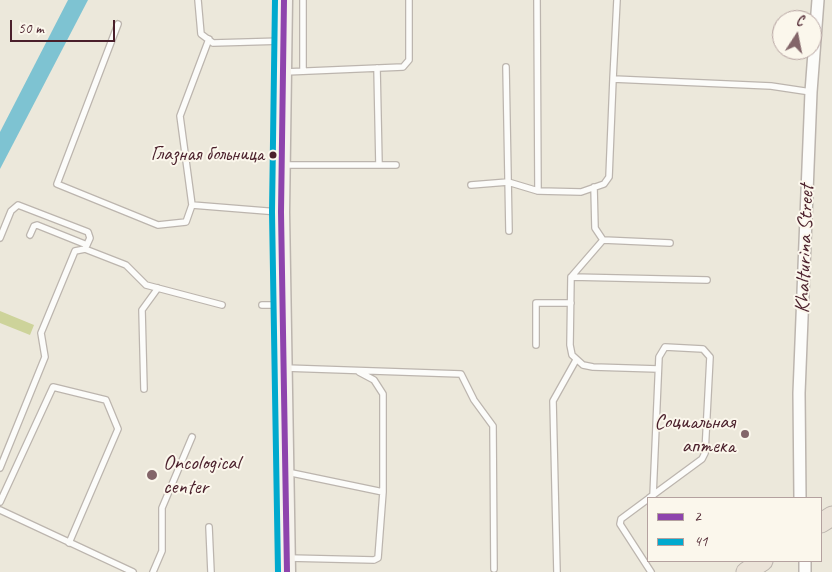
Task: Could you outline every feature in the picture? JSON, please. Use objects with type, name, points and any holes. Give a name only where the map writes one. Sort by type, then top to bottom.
[{"type":"main road","points":[[284,0],[285,41],[281,212],[286,565]]},
{"type":"main road","points":[[746,572],[761,562]]},
{"type":"street","name":"Khalturina Street","points":[[800,497],[799,393],[811,92],[818,0]]},
{"type":"lane","points":[[198,0],[201,34],[213,43],[285,41]]},
{"type":"lane","points":[[303,0],[304,71]]},
{"type":"lane","points":[[284,72],[403,67],[409,60],[409,0]]},
{"type":"lane","points":[[537,0],[538,191]]},
{"type":"lane","points":[[471,185],[508,182],[538,191],[581,192],[604,184],[609,177],[617,0]]},
{"type":"lane","points":[[118,24],[56,184],[158,225],[186,222],[192,205],[180,116],[209,39]]},
{"type":"lane","points":[[506,67],[509,231]]},
{"type":"lane","points":[[378,68],[379,165]]},
{"type":"lane","points":[[613,79],[771,86],[811,92]]},
{"type":"lane","points":[[282,165],[396,164]]},
{"type":"lane","points":[[594,187],[595,228],[603,240]]},
{"type":"lane","points":[[0,238],[11,211],[18,205],[88,232],[90,238],[86,247],[75,251],[73,254],[42,333],[45,357],[0,468]]},
{"type":"lane","points":[[192,205],[281,212]]},
{"type":"lane","points":[[30,234],[34,226],[38,225],[129,267],[142,283],[222,305]]},
{"type":"lane","points":[[603,240],[670,243]]},
{"type":"lane","points":[[603,240],[572,278],[570,345],[572,355],[583,364],[593,366],[658,369]]},
{"type":"lane","points":[[572,278],[707,280]]},
{"type":"lane","points":[[144,389],[142,310],[158,288]]},
{"type":"lane","points":[[536,345],[536,303],[571,303]]},
{"type":"lane","points":[[262,305],[282,304]]},
{"type":"lane","points":[[650,497],[659,357],[666,347],[703,349],[710,357],[705,453],[702,459],[651,497]]},
{"type":"lane","points":[[557,572],[553,401],[576,360]]},
{"type":"lane","points":[[283,368],[461,374],[474,400],[493,426],[494,569]]},
{"type":"lane","points":[[286,565],[374,560],[380,552],[383,492],[383,394],[374,380],[355,370]]},
{"type":"lane","points":[[0,502],[53,387],[106,400],[118,429],[69,543]]},
{"type":"lane","points":[[153,572],[162,551],[162,508],[192,436]]},
{"type":"lane","points":[[285,472],[383,492]]},
{"type":"lane","points":[[647,500],[622,519],[620,524],[651,572]]},
{"type":"lane","points":[[0,510],[133,572]]},
{"type":"lane","points":[[209,527],[211,572]]},
{"type":"green space","points":[[0,311],[34,325],[30,335],[0,323]]},
{"type":"water","points":[[68,0],[88,0],[0,169],[0,132]]},
{"type":"transit line","name":"41","points":[[275,0],[272,212],[278,572]]},
{"type":"transit line","name":"2","points":[[284,0],[281,212],[287,572]]},
{"type":"place","name":"Глазная больница","points":[[273,155]]},
{"type":"place","name":"Социальная аптека","points":[[745,434]]},
{"type":"place","name":"Oncological center","points":[[152,475]]}]
